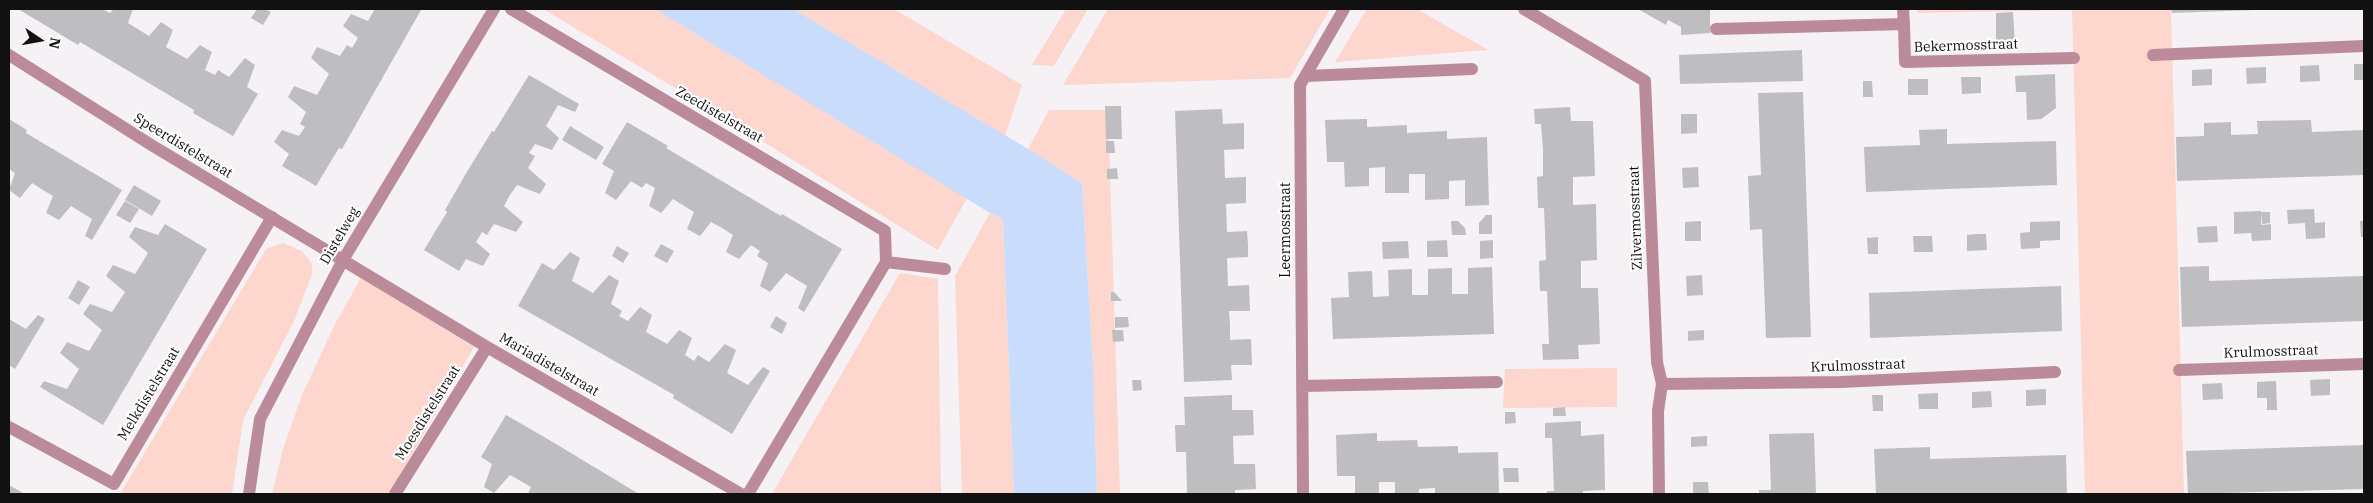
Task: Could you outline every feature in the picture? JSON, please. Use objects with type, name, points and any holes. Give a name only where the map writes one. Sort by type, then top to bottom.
[{"type":"street","name":"Distelweg","points":[[249,494],[260,419],[343,260],[494,9]]},
{"type":"street","name":"Zeedistelstraat","points":[[511,9],[885,231],[886,262]]},
{"type":"street","name":"Leermosstraat","points":[[1303,494],[1300,85],[1344,9]]},
{"type":"street","name":"Zilvermosstraat","points":[[1524,9],[1645,81],[1657,362],[1662,384],[1658,411],[1659,494]]},
{"type":"street","points":[[1903,9],[1904,24]]},
{"type":"street","name":"Bekermosstraat","points":[[1716,29],[1904,24],[1905,62],[2074,58]]},
{"type":"street","points":[[2153,55],[2364,46]]},
{"type":"street","name":"Speerdistelstraat","points":[[9,55],[153,146],[343,260]]},
{"type":"street","points":[[1306,76],[1472,69]]},
{"type":"street","name":"Melkdistelstraat","points":[[9,427],[114,484],[272,217]]},
{"type":"street","name":"Mariadistelstraat","points":[[343,260],[487,347],[741,494]]},
{"type":"street","points":[[748,494],[886,262],[945,270]]},
{"type":"street","name":"Moesdistelstraat","points":[[395,494],[487,347]]},
{"type":"street","name":"Krulmosstraat","points":[[2179,370],[2364,364]]},
{"type":"street","name":"Krulmosstraat","points":[[1662,384],[1841,382],[2055,372]]},
{"type":"street","points":[[1302,386],[1497,382]]},
{"type":"shaded area","points":[[543,9],[655,9],[967,198],[938,250],[722,116]]},
{"type":"shaded area","points":[[793,9],[894,9],[1022,85],[1005,136]]},
{"type":"shaded area","points":[[1066,9],[1088,9],[1054,66],[1032,65]]},
{"type":"shaded area","points":[[1108,9],[1330,9],[1290,78],[1063,85]]},
{"type":"shaded area","points":[[1367,9],[1417,9],[1488,50],[1335,62]]},
{"type":"shaded area","points":[[1917,9],[2171,9],[2184,494],[2085,494],[2072,10],[1917,13]]},
{"type":"shaded area","points":[[1049,110],[1108,110],[1120,494],[1097,494],[1093,366],[1082,183],[1028,149]]},
{"type":"shaded area","points":[[990,213],[1003,219],[1014,494],[962,494],[955,276]]},
{"type":"shaded area","points":[[283,243],[302,251],[312,264],[312,275],[294,321],[243,420],[232,494],[120,494],[266,249]]},
{"type":"shaded area","points":[[900,273],[938,279],[941,494],[772,494]]},
{"type":"shaded area","points":[[361,278],[474,347],[389,494],[272,494],[283,449],[302,395],[335,324]]},
{"type":"shaded area","points":[[1617,368],[1617,407],[1503,408],[1505,369]]},
{"type":"water","points":[[655,9],[793,9],[1082,183],[1093,366],[1097,494],[1014,494],[1003,219],[990,213]]},
{"type":"building","points":[[18,9],[102,9],[110,13],[114,9],[133,9],[128,23],[149,36],[161,22],[173,30],[166,47],[187,59],[200,45],[212,52],[205,70],[215,75],[218,70],[229,77],[245,58],[255,65],[247,87],[258,94],[233,136],[193,113],[194,110],[80,42],[78,45]]},
{"type":"building","points":[[257,9],[265,9],[271,12],[263,25],[251,18]]},
{"type":"building","points":[[375,9],[421,10],[342,149],[339,148],[316,186],[282,166],[289,154],[274,142],[282,130],[299,136],[305,127],[300,124],[306,112],[288,97],[294,86],[317,95],[329,74],[311,58],[317,47],[340,56],[347,45],[352,48],[358,38],[343,26],[351,14],[368,21]]},
{"type":"building","points":[[1638,9],[1710,9],[1710,33],[1681,35],[1681,27],[1668,20],[1666,25]]},
{"type":"building","points":[[2171,9],[2256,9],[2256,10],[2172,13]]},
{"type":"building","points":[[2013,12],[2015,44],[1996,44],[1996,13]]},
{"type":"building","points":[[1802,50],[1803,81],[1680,84],[1679,55]]},
{"type":"building","points":[[2354,64],[2364,64],[2364,80],[2354,80]]},
{"type":"building","points":[[2319,65],[2320,81],[2300,82],[2300,66]]},
{"type":"building","points":[[2266,67],[2266,83],[2247,84],[2246,68]]},
{"type":"building","points":[[2212,69],[2212,85],[2192,86],[2192,70]]},
{"type":"building","points":[[2055,74],[2056,108],[2041,119],[2027,120],[2026,92],[2016,92],[2015,76]]},
{"type":"building","points":[[529,75],[579,104],[575,112],[558,105],[546,126],[559,138],[552,150],[535,144],[529,153],[535,156],[528,168],[546,184],[540,194],[517,185],[510,195],[504,206],[523,222],[516,232],[494,224],[487,235],[482,232],[476,242],[490,254],[483,266],[466,259],[459,271],[424,250],[447,212],[445,210],[468,170]]},
{"type":"building","points":[[1961,77],[1981,77],[1981,93],[1962,94]]},
{"type":"building","points":[[1908,79],[1928,79],[1928,95],[1908,95]]},
{"type":"building","points":[[1863,81],[1872,81],[1873,97],[1863,97]]},
{"type":"building","points":[[1803,92],[1811,337],[1766,338],[1762,229],[1750,230],[1748,176],[1761,175],[1758,93]]},
{"type":"building","points":[[1105,106],[1121,106],[1122,139],[1106,139]]},
{"type":"building","points":[[1570,107],[1571,121],[1593,121],[1595,176],[1573,177],[1573,205],[1596,204],[1597,260],[1581,261],[1581,288],[1598,288],[1600,344],[1578,345],[1579,359],[1543,360],[1542,344],[1549,344],[1547,291],[1540,291],[1539,261],[1546,260],[1544,208],[1538,208],[1537,177],[1543,176],[1543,150],[1541,124],[1535,124],[1534,109]]},
{"type":"building","points":[[1222,109],[1223,124],[1244,123],[1244,149],[1224,150],[1225,178],[1246,177],[1246,203],[1226,204],[1227,232],[1247,231],[1248,257],[1227,258],[1228,286],[1249,285],[1250,311],[1229,311],[1230,340],[1251,339],[1252,365],[1231,365],[1232,380],[1184,382],[1175,111]]},
{"type":"building","points":[[1681,114],[1697,114],[1697,133],[1681,134]]},
{"type":"building","points":[[9,119],[27,130],[26,133],[122,190],[92,240],[85,236],[92,219],[71,206],[59,220],[46,213],[53,196],[32,183],[20,198],[9,190],[15,173],[9,169]]},
{"type":"building","points":[[1367,119],[1367,127],[1407,125],[1407,133],[1447,131],[1447,139],[1487,137],[1489,205],[1465,206],[1465,180],[1449,181],[1449,199],[1425,200],[1425,174],[1409,174],[1409,193],[1385,193],[1385,167],[1369,168],[1369,186],[1345,187],[1344,162],[1327,162],[1325,120]]},
{"type":"building","points":[[2311,120],[2312,132],[2364,130],[2364,175],[2177,181],[2176,137],[2204,136],[2204,123],[2231,122],[2231,135],[2258,134],[2257,121]]},
{"type":"building","points":[[627,122],[668,146],[666,148],[781,216],[782,214],[842,249],[804,312],[798,308],[807,286],[786,273],[770,292],[760,286],[768,263],[757,256],[760,251],[751,245],[739,259],[726,252],[733,235],[722,228],[711,222],[700,236],[687,229],[694,212],[673,199],[661,213],[649,206],[655,188],[646,183],[642,188],[631,181],[616,200],[605,193],[614,171],[602,164]]},
{"type":"building","points":[[570,126],[604,147],[596,160],[562,140]]},
{"type":"building","points":[[1947,129],[1947,144],[2056,141],[2057,185],[1866,192],[1864,147],[1920,145],[1919,130]]},
{"type":"building","points":[[1106,141],[1114,141],[1115,153],[1106,153]]},
{"type":"building","points":[[1698,167],[1699,187],[1683,188],[1682,168]]},
{"type":"building","points":[[1117,168],[1118,179],[1107,179],[1107,169]]},
{"type":"building","points":[[134,185],[161,201],[152,216],[125,200]]},
{"type":"building","points":[[125,201],[139,209],[130,223],[116,215]]},
{"type":"building","points":[[2314,209],[2315,223],[2325,222],[2325,238],[2306,239],[2305,223],[2288,224],[2287,210]]},
{"type":"building","points":[[2261,211],[2261,225],[2271,224],[2271,240],[2252,241],[2251,233],[2234,234],[2234,212]]},
{"type":"building","points":[[2261,212],[2270,212],[2270,223],[2262,224]]},
{"type":"building","points":[[1486,215],[1492,215],[1492,234],[1479,234],[1479,223]]},
{"type":"building","points":[[1451,221],[1458,221],[1465,228],[1466,235],[1452,235]]},
{"type":"building","points":[[1701,221],[1701,241],[1685,241],[1685,222]]},
{"type":"building","points":[[2060,221],[2060,240],[2040,241],[2040,248],[2021,249],[2020,233],[2030,232],[2030,222]]},
{"type":"building","points":[[2360,221],[2364,221],[2364,237],[2361,237]]},
{"type":"building","points":[[165,224],[207,249],[103,425],[40,387],[44,381],[67,389],[79,369],[60,353],[67,342],[89,351],[102,330],[83,314],[90,304],[112,312],[125,292],[106,276],[113,265],[135,274],[148,253],[129,237],[135,227],[158,235]]},
{"type":"building","points":[[2217,226],[2218,242],[2198,243],[2197,227]]},
{"type":"building","points":[[1986,234],[1987,250],[1967,251],[1967,235]]},
{"type":"building","points":[[1913,236],[1932,236],[1933,252],[1914,252]]},
{"type":"building","points":[[1878,237],[1878,254],[1868,254],[1867,238]]},
{"type":"building","points":[[1447,240],[1448,257],[1427,257],[1427,241]]},
{"type":"building","points":[[1493,240],[1493,258],[1480,259],[1480,241]]},
{"type":"building","points":[[1408,241],[1409,258],[1383,259],[1382,242]]},
{"type":"building","points":[[661,244],[674,251],[667,263],[654,256]]},
{"type":"building","points":[[617,246],[629,253],[623,263],[612,256]]},
{"type":"building","points":[[570,252],[580,258],[572,281],[593,293],[609,275],[619,281],[611,304],[622,311],[619,316],[628,321],[640,307],[652,315],[646,332],[667,344],[679,330],[686,334],[692,338],[685,355],[694,361],[698,355],[709,362],[725,344],[736,350],[727,373],[748,385],[763,367],[770,371],[732,434],[673,398],[674,395],[518,306],[542,263],[554,270]]},
{"type":"building","points":[[2209,266],[2209,281],[2364,276],[2364,321],[2182,327],[2180,267]]},
{"type":"building","points":[[1492,267],[1494,334],[1333,339],[1331,298],[1349,297],[1348,272],[1372,271],[1373,297],[1389,296],[1388,270],[1412,269],[1412,295],[1428,295],[1428,269],[1452,268],[1452,294],[1468,294],[1468,268]]},
{"type":"building","points":[[1702,275],[1703,295],[1687,296],[1686,276]]},
{"type":"building","points":[[78,280],[90,287],[79,305],[68,298]]},
{"type":"building","points":[[2061,286],[2062,331],[1870,338],[1869,293]]},
{"type":"building","points":[[1111,292],[1114,292],[1122,301],[1111,301]]},
{"type":"building","points":[[38,315],[45,319],[15,369],[9,365],[9,319],[26,329]]},
{"type":"building","points":[[776,316],[787,323],[782,334],[770,327]]},
{"type":"building","points":[[1115,317],[1128,317],[1129,327],[1115,328]]},
{"type":"building","points":[[1112,330],[1123,330],[1124,341],[1113,342]]},
{"type":"building","points":[[1704,330],[1704,340],[1688,341],[1688,331]]},
{"type":"building","points":[[2330,379],[2330,395],[2311,396],[2310,380]]},
{"type":"building","points":[[1132,380],[1141,380],[1142,390],[1133,391]]},
{"type":"building","points":[[2276,381],[2277,410],[2267,410],[2267,398],[2257,398],[2257,382]]},
{"type":"building","points":[[2222,383],[2223,399],[2203,400],[2202,384]]},
{"type":"building","points":[[2046,389],[2046,405],[2026,406],[2026,390]]},
{"type":"building","points":[[1991,391],[1992,407],[1972,408],[1972,392]]},
{"type":"building","points":[[1938,393],[1938,409],[1919,409],[1918,394]]},
{"type":"building","points":[[1232,395],[1232,410],[1253,410],[1254,435],[1233,436],[1234,464],[1255,464],[1256,489],[1235,490],[1235,494],[1187,494],[1186,452],[1176,452],[1175,425],[1185,425],[1184,397]]},
{"type":"building","points":[[1872,395],[1883,395],[1883,411],[1873,411]]},
{"type":"building","points":[[1565,407],[1566,416],[1553,416],[1553,408]]},
{"type":"building","points":[[1505,412],[1515,412],[1516,423],[1505,424]]},
{"type":"building","points":[[506,415],[639,494],[528,494],[531,487],[510,475],[494,493],[484,487],[492,464],[481,457]]},
{"type":"building","points":[[1581,421],[1581,436],[1604,434],[1605,490],[1583,491],[1583,494],[1547,494],[1547,491],[1554,491],[1552,438],[1545,438],[1545,423]]},
{"type":"building","points":[[1377,433],[1377,441],[1417,440],[1418,447],[1458,446],[1458,453],[1498,452],[1499,494],[1435,494],[1435,488],[1419,489],[1419,494],[1395,494],[1395,482],[1379,482],[1379,494],[1355,494],[1355,476],[1337,476],[1336,435]]},
{"type":"building","points":[[1814,433],[1816,494],[1759,494],[1759,490],[1771,490],[1769,434]]},
{"type":"building","points":[[1707,436],[1707,446],[1691,447],[1691,437]]},
{"type":"building","points":[[2364,445],[2364,489],[2188,494],[2186,451]]},
{"type":"building","points":[[1930,447],[1930,459],[2066,455],[2067,494],[1876,494],[1874,449]]},
{"type":"building","points":[[1503,468],[1518,468],[1519,482],[1504,482]]},
{"type":"building","points":[[1693,482],[1708,482],[1709,494],[1693,494]]},
{"type":"building","points":[[9,485],[25,494],[9,494]]}]
